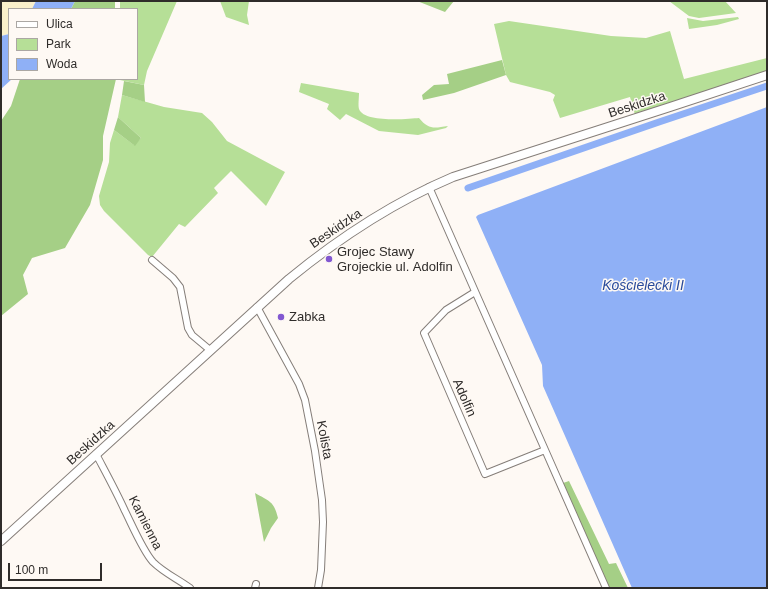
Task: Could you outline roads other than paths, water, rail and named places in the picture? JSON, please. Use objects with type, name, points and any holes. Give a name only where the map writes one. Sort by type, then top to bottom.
[{"type":"main road","name":"Beskidzka","points":[[1,541],[289,279],[322,253],[378,216],[429,187],[465,173],[663,110],[767,74]]},
{"type":"street","points":[[429,187],[606,588]]},
{"type":"street","points":[[152,260],[173,278],[180,288],[188,328],[196,338],[210,350]]},
{"type":"street","name":"Adolfin","points":[[475,292],[446,310],[424,333],[485,474],[545,450]]},
{"type":"street","name":"Kolista","points":[[257,307],[299,384],[305,400],[315,451],[322,500],[323,522],[321,570],[318,588]]},
{"type":"street","name":"Kamienna","points":[[96,454],[152,561],[166,573],[183,582],[190,588]]},
{"type":"water","points":[[36,1],[75,1],[72,8],[32,8]]},
{"type":"water","points":[[8,34],[8,80],[11,80],[1,89],[1,36]]},
{"type":"water","name":"Kościelecki II","points":[[767,107],[767,588],[632,588],[543,386],[542,365],[476,217]]},
{"type":"waterway","points":[[468,188],[767,86]]},
{"type":"place","name":"Grojec Stawy Grojeckie ul. Adolfin","points":[[329,259]]},
{"type":"place","name":"Zabka","points":[[281,317]]}]
